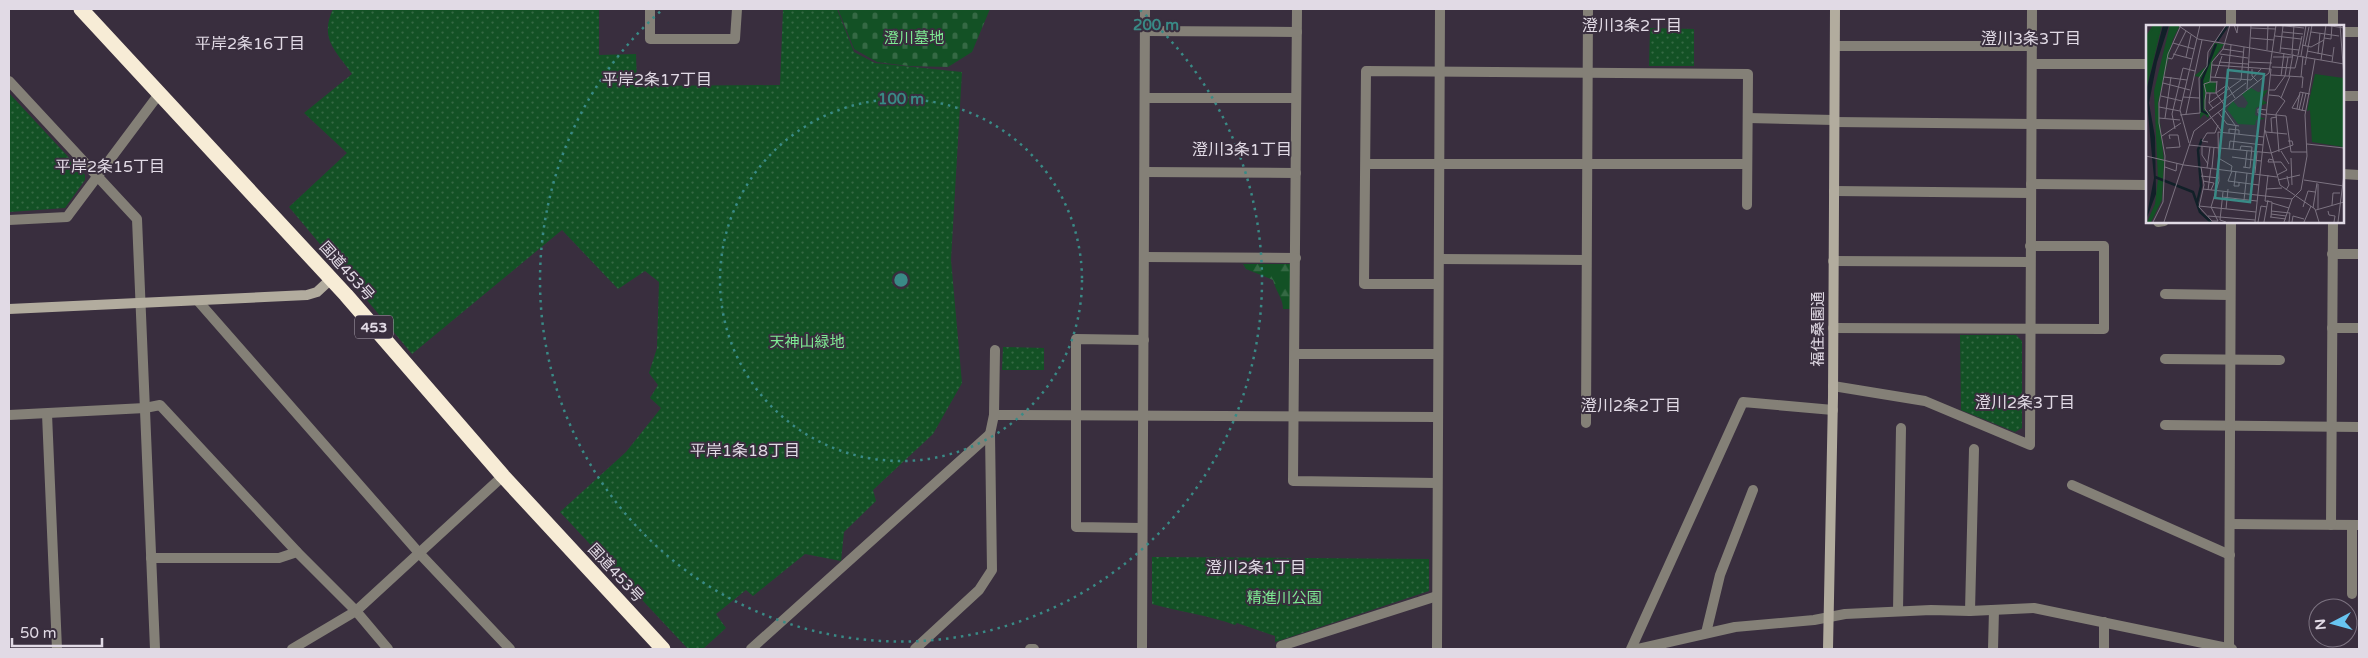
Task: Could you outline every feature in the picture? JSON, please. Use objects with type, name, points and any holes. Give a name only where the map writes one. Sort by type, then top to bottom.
[{"type":"highway","name":"国道453号","points":[[81,9],[331,279],[503,476],[658,648]]},
{"type":"street","points":[[650,9],[650,39],[725,39],[735,39],[737,9]]},
{"type":"street","points":[[1142,649],[1146,9]]},
{"type":"street","points":[[1297,9],[1293,481],[1437,483]]},
{"type":"street","points":[[1437,649],[1440,9]]},
{"type":"street","points":[[1586,423],[1588,9]]},
{"type":"street","name":"福住桑園通","points":[[1828,649],[1833,386],[1835,9]]},
{"type":"street","points":[[1833,386],[1925,401],[2030,445],[2032,9]]},
{"type":"street","points":[[2231,9],[2231,25]]},
{"type":"street","points":[[2333,9],[2333,25]]},
{"type":"street","points":[[1145,31],[1297,32]]},
{"type":"street","points":[[2343,32],[2359,32]]},
{"type":"street","points":[[1835,46],[2032,46]]},
{"type":"street","points":[[2032,64],[2146,64]]},
{"type":"street","points":[[1438,284],[1364,284],[1366,71],[1748,74],[1747,205]]},
{"type":"street","points":[[9,81],[137,220],[155,649]]},
{"type":"street","points":[[9,220],[67,217],[159,94]]},
{"type":"street","points":[[2343,96],[2359,96]]},
{"type":"street","points":[[1145,98],[1296,98]]},
{"type":"street","points":[[1748,118],[2031,124],[2146,124]]},
{"type":"street","points":[[1366,164],[1747,164]]},
{"type":"street","points":[[1145,172],[1296,173]]},
{"type":"street","points":[[2343,174],[2359,175]]},
{"type":"street","points":[[1834,192],[2146,185]]},
{"type":"street","points":[[1638,649],[1735,627],[1829,617],[1898,611],[1970,611],[2034,608],[2230,649],[2231,222]]},
{"type":"street","points":[[2331,525],[2332,222]]},
{"type":"street","points":[[1833,328],[2104,329],[2104,246],[2030,246]]},
{"type":"street","points":[[2332,254],[2359,254]]},
{"type":"street","points":[[1144,257],[1296,258]]},
{"type":"street","points":[[1438,259],[1586,260]]},
{"type":"street","points":[[1833,261],[2030,262]]},
{"type":"street","points":[[9,309],[307,295],[317,292],[331,279]]},
{"type":"street","points":[[2165,294],[2230,295]]},
{"type":"street","points":[[198,301],[420,554],[510,649]]},
{"type":"street","points":[[2332,328],[2359,328]]},
{"type":"street","points":[[1142,528],[1076,527],[1076,340],[1144,340]]},
{"type":"street","points":[[915,649],[979,590],[992,570],[990,434],[994,415],[995,350]]},
{"type":"street","points":[[1295,354],[1438,354]]},
{"type":"street","points":[[2165,359],[2280,360]]},
{"type":"street","points":[[1631,649],[1743,402],[1832,410]]},
{"type":"street","points":[[9,415],[145,408],[160,405],[296,552],[356,611],[388,649]]},
{"type":"street","points":[[47,414],[57,649]]},
{"type":"street","points":[[994,415],[1437,417]]},
{"type":"street","points":[[2165,425],[2359,426]]},
{"type":"street","points":[[1898,611],[1901,428]]},
{"type":"street","points":[[751,649],[990,434]]},
{"type":"street","points":[[1970,611],[1974,449]]},
{"type":"street","points":[[292,649],[356,611],[503,476]]},
{"type":"street","points":[[2072,485],[2230,555]]},
{"type":"street","points":[[1706,633],[1720,575],[1753,490]]},
{"type":"street","points":[[2230,524],[2356,525],[2352,594]]},
{"type":"street","points":[[150,558],[279,558],[296,552]]},
{"type":"street","points":[[1282,649],[1281,646],[1437,596]]},
{"type":"street","points":[[1993,649],[1994,610]]},
{"type":"street","points":[[2104,622],[2104,649]]},
{"type":"green space","name":"天神山緑地","points":[[333,9],[599,9],[599,55],[636,54],[637,86],[780,85],[783,9],[837,9],[854,52],[875,63],[962,72],[951,260],[962,383],[933,434],[873,490],[876,501],[844,532],[841,561],[805,554],[753,596],[746,590],[716,614],[726,628],[703,649],[688,649],[560,512],[626,452],[661,408],[650,398],[658,385],[649,373],[657,348],[659,282],[645,271],[618,289],[562,230],[412,354],[289,207],[347,153],[304,113],[352,74],[331,44],[328,29]]},
{"type":"green space","name":"澄川墓地","points":[[838,9],[990,9],[972,52],[948,67],[909,66],[877,62],[854,49]]},
{"type":"green space","points":[[1650,28],[1694,29],[1694,66],[1649,66]]},
{"type":"green space","points":[[9,93],[85,175],[85,180],[65,208],[10,212],[9,210]]},
{"type":"green space","points":[[1243,264],[1290,264],[1290,309],[1283,309],[1273,280],[1246,269]]},
{"type":"green space","points":[[1960,335],[2016,335],[2022,341],[2022,428],[2015,432],[1961,410]]},
{"type":"green space","points":[[1003,347],[1044,348],[1044,370],[1002,370]]},
{"type":"green space","name":"精進川公園","points":[[1152,557],[1429,559],[1429,591],[1275,642],[1275,636],[1237,623],[1235,625],[1152,604]]},
{"type":"district","name":"澄川3条2丁目","points":[[1632,25]]},
{"type":"district","name":"澄川3条3丁目","points":[[2031,38]]},
{"type":"district","name":"平岸2条16丁目","points":[[250,43]]},
{"type":"district","name":"平岸2条17丁目","points":[[657,79]]},
{"type":"district","name":"澄川3条1丁目","points":[[1242,149]]},
{"type":"district","name":"平岸2条15丁目","points":[[110,166]]},
{"type":"district","name":"澄川2条3丁目","points":[[2025,402]]},
{"type":"district","name":"澄川2条2丁目","points":[[1631,405]]},
{"type":"district","name":"平岸1条18丁目","points":[[745,450]]},
{"type":"district","name":"澄川2条1丁目","points":[[1256,567]]}]
